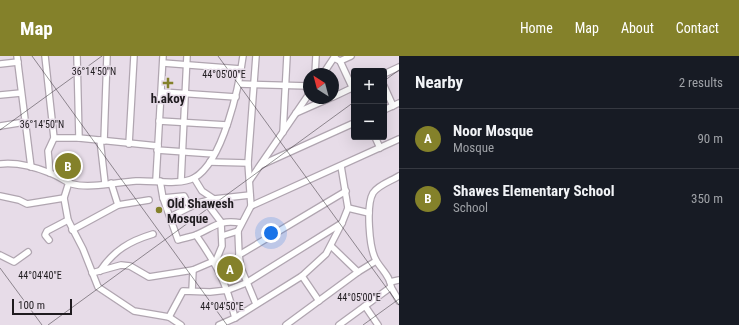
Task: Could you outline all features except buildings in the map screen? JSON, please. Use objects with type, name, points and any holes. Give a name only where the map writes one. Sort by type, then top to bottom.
[{"type":"street","points":[[45,56],[54,138],[48,151],[50,173]]},
{"type":"street","points":[[77,56],[79,138]]},
{"type":"street","points":[[107,56],[102,141],[108,183],[118,205]]},
{"type":"street","points":[[130,144],[134,56]]},
{"type":"street","points":[[163,56],[162,92],[159,121],[158,181],[178,240],[196,235],[221,222],[230,221],[241,223]]},
{"type":"street","points":[[181,181],[181,151],[188,56]]},
{"type":"street","points":[[0,164],[9,163],[31,167],[50,173],[69,182],[88,185],[181,181],[194,178],[210,162],[227,125],[236,97],[242,69],[243,56]]},
{"type":"street","points":[[251,206],[248,163],[256,56]]},
{"type":"street","points":[[283,133],[287,56]]},
{"type":"street","points":[[315,68],[316,56]]},
{"type":"street","points":[[340,61],[351,56]]},
{"type":"street","points":[[327,68],[334,57],[340,61],[351,83]]},
{"type":"street","points":[[0,64],[17,59],[31,167]]},
{"type":"street","points":[[163,63],[242,69]]},
{"type":"street","points":[[387,73],[399,67]]},
{"type":"street","points":[[239,84],[303,86]]},
{"type":"street","points":[[339,94],[351,90]]},
{"type":"street","points":[[162,92],[236,97]]},
{"type":"street","points":[[0,96],[21,93]]},
{"type":"street","points":[[387,93],[393,106]]},
{"type":"street","points":[[250,180],[303,103]]},
{"type":"street","points":[[387,109],[399,103]]},
{"type":"street","points":[[296,113],[316,104]]},
{"type":"street","points":[[159,121],[227,125]]},
{"type":"street","points":[[0,126],[25,122]]},
{"type":"street","points":[[261,164],[351,124]]},
{"type":"street","points":[[54,138],[79,138],[214,154]]},
{"type":"street","points":[[256,304],[246,283],[239,255],[238,231],[251,206],[399,139]]},
{"type":"street","points":[[376,140],[380,148]]},
{"type":"street","points":[[210,162],[248,163]]},
{"type":"street","points":[[219,325],[235,318],[302,276],[320,261],[331,246],[348,208],[341,166]]},
{"type":"street","points":[[399,176],[379,187],[373,193],[369,213],[371,242],[376,261],[391,284],[399,301]]},
{"type":"street","points":[[194,178],[202,191],[214,199]]},
{"type":"street","points":[[69,182],[64,198],[68,220],[98,287],[134,311],[169,317],[181,325]]},
{"type":"street","points":[[239,255],[346,191]]},
{"type":"street","points":[[170,217],[187,210],[190,207],[214,199],[250,195]]},
{"type":"street","points":[[0,196],[20,200],[27,204],[64,198]]},
{"type":"street","points":[[163,198],[184,196],[190,207]]},
{"type":"street","points":[[72,230],[118,205],[149,200]]},
{"type":"street","points":[[92,273],[121,265],[130,266],[150,277],[193,270],[215,262],[221,251],[221,222],[206,202]]},
{"type":"street","points":[[348,208],[369,213]]},
{"type":"street","points":[[48,240],[46,235],[48,231],[68,220]]},
{"type":"street","points":[[169,317],[183,291],[210,292],[228,290],[246,283],[342,223]]},
{"type":"street","points":[[222,236],[238,231]]},
{"type":"street","points":[[100,271],[107,260],[121,247],[153,234]]},
{"type":"street","points":[[196,235],[215,262],[228,290],[235,318]]},
{"type":"street","points":[[331,246],[358,272]]},
{"type":"street","points":[[0,255],[14,262],[28,252]]},
{"type":"street","points":[[286,325],[358,272],[376,261]]},
{"type":"street","points":[[192,291],[193,270]]},
{"type":"street","points":[[302,276],[319,301]]},
{"type":"street","points":[[342,324],[391,284],[399,280]]},
{"type":"street","points":[[365,306],[378,325]]},
{"type":"place","name":"h.akoy","points":[[168,83]]},
{"type":"place","name":"Shawes Elementary School","points":[[68,166]]},
{"type":"place","name":"Old Shawesh Mosque","points":[[159,210]]},
{"type":"place","name":"Noor Mosque","points":[[230,269]]}]
